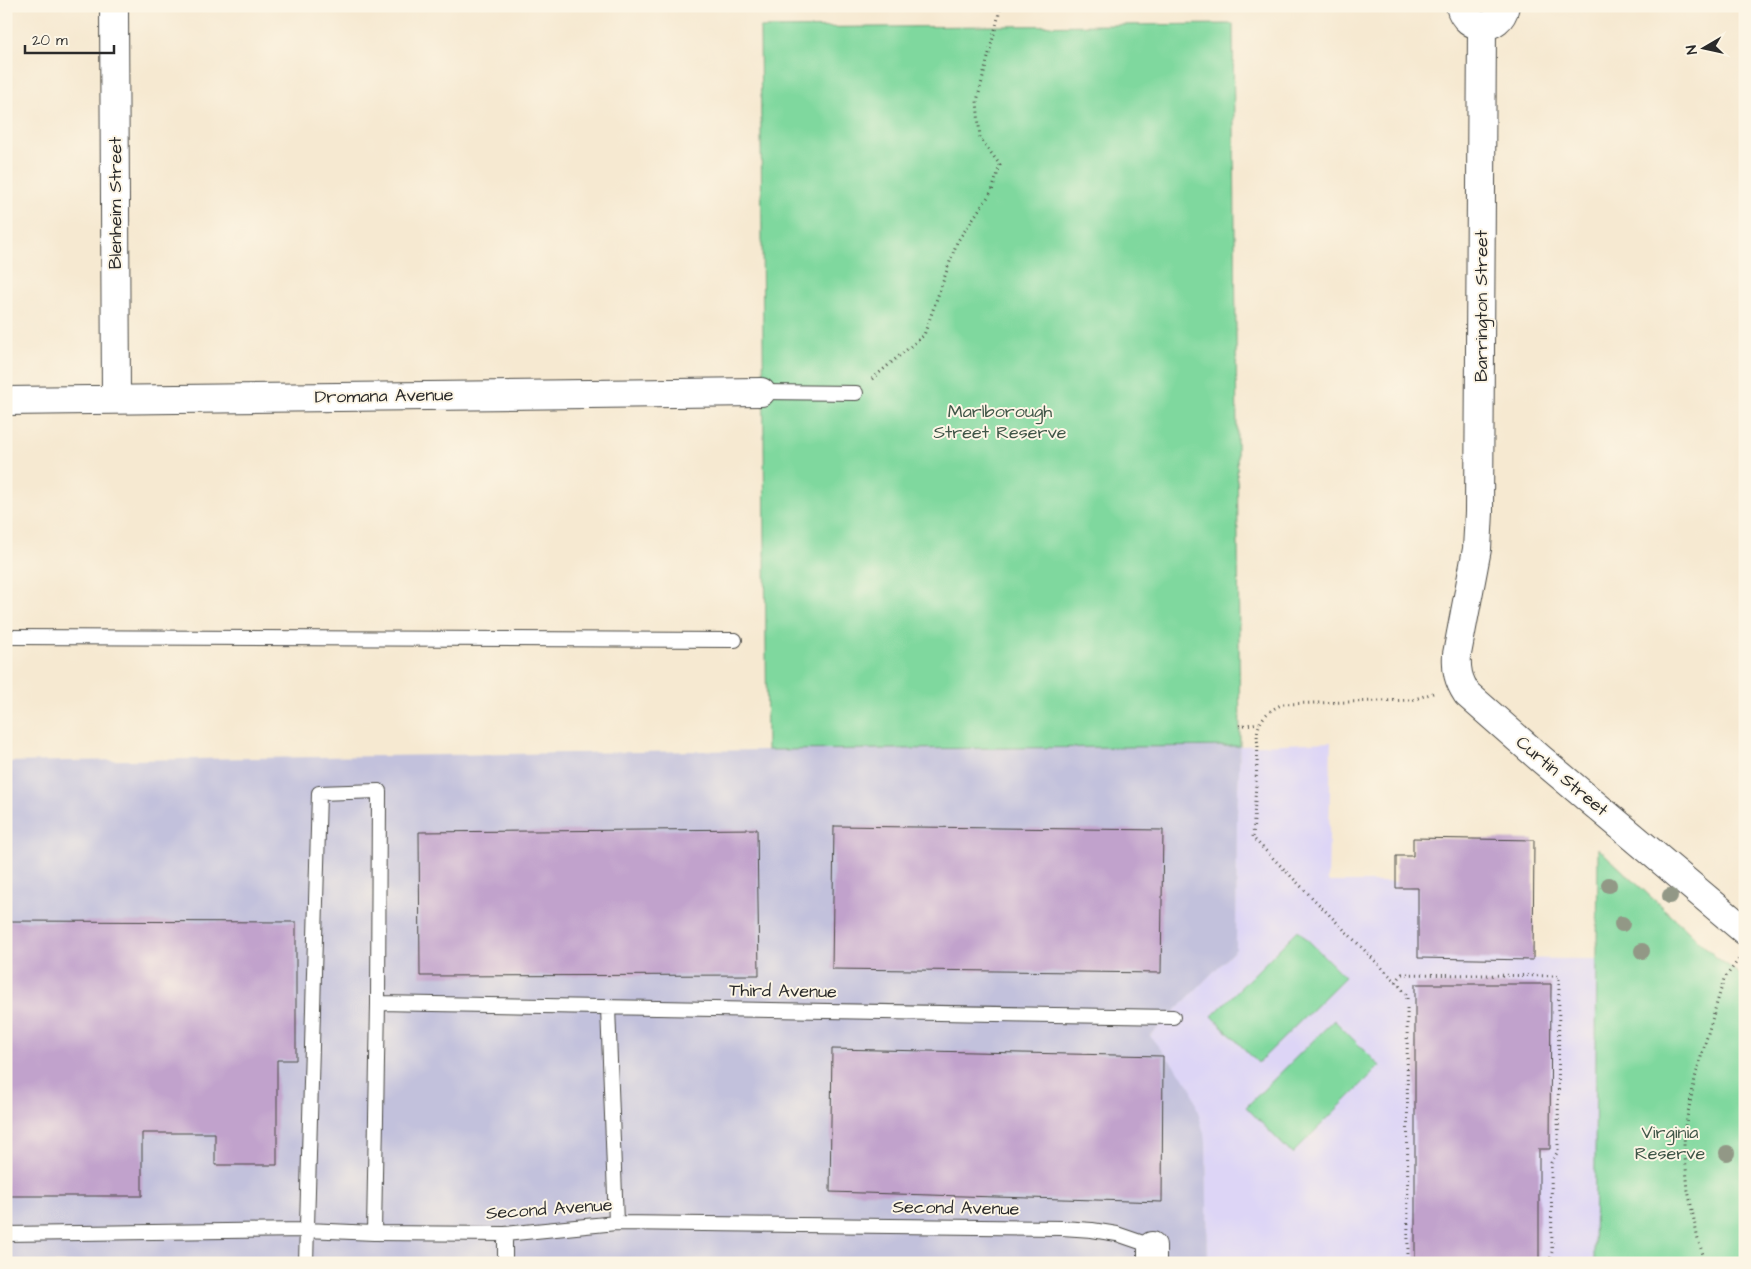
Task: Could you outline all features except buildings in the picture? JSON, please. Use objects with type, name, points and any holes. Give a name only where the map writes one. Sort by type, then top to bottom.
[{"type":"street","name":"Blenheim Street","points":[[114,6],[116,399]]},
{"type":"street","points":[[1460,6],[1464,16],[1469,21],[1475,25],[1482,26],[1496,22],[1502,16],[1505,6]]},
{"type":"street","name":"Barrington Street","points":[[1460,683],[1456,669],[1457,654],[1477,548],[1479,512],[1482,26]]},
{"type":"street","name":"Dromana Avenue","points":[[6,401],[761,392]]},
{"type":"street","name":"Curtin Street","points":[[1460,683],[1467,694],[1527,746],[1742,944]]},
{"type":"lane","points":[[761,392],[856,393]]},
{"type":"lane","points":[[6,637],[735,640]]},
{"type":"lane","points":[[306,1263],[319,793],[379,792],[374,1233]]},
{"type":"lane","name":"Third Avenue","points":[[378,1003],[1173,1017]]},
{"type":"lane","points":[[608,1007],[616,1223]]},
{"type":"lane","name":"Second Avenue","points":[[6,1234],[307,1230],[374,1233],[506,1234],[616,1223],[1062,1228],[1116,1234],[1152,1254]]},
{"type":"lane","points":[[505,1263],[506,1234]]},
{"type":"path","points":[[856,393],[924,335],[957,242],[992,191],[1000,165],[980,138],[977,102],[1001,6]]},
{"type":"path","points":[[1408,1263],[1407,994],[1253,838],[1258,746],[1256,734],[1259,723],[1274,708],[1283,704],[1412,700],[1460,683]]},
{"type":"path","points":[[1240,726],[1259,723]]},
{"type":"path","points":[[1706,1263],[1698,1240],[1688,1190],[1684,1146],[1685,1127],[1696,1074],[1724,979],[1742,944]]},
{"type":"path","points":[[1396,982],[1402,974],[1559,976],[1558,1150],[1551,1163],[1552,1252],[1549,1263]]},
{"type":"shaded area","points":[[1331,742],[1328,882],[1396,882],[1396,888],[1418,888],[1418,958],[1598,959],[1594,1263],[1208,1263],[1206,1141],[1150,1036],[1236,949],[1237,816],[1240,746]]},
{"type":"shaded area","points":[[1240,746],[1237,816],[1236,949],[1150,1036],[1191,1087],[1206,1141],[1208,1263],[6,1263],[6,762],[767,750]]},
{"type":"green space","name":"Marlborough Street Reserve","points":[[1233,24],[1240,746],[767,750],[760,28]]},
{"type":"green space","name":"Virginia Reserve","points":[[1598,848],[1716,957],[1745,978],[1745,1263],[1594,1263]]},
{"type":"green space","points":[[1298,930],[1345,977],[1258,1063],[1212,1016]]},
{"type":"green space","points":[[1334,1020],[1380,1066],[1292,1154],[1246,1107]]}]
